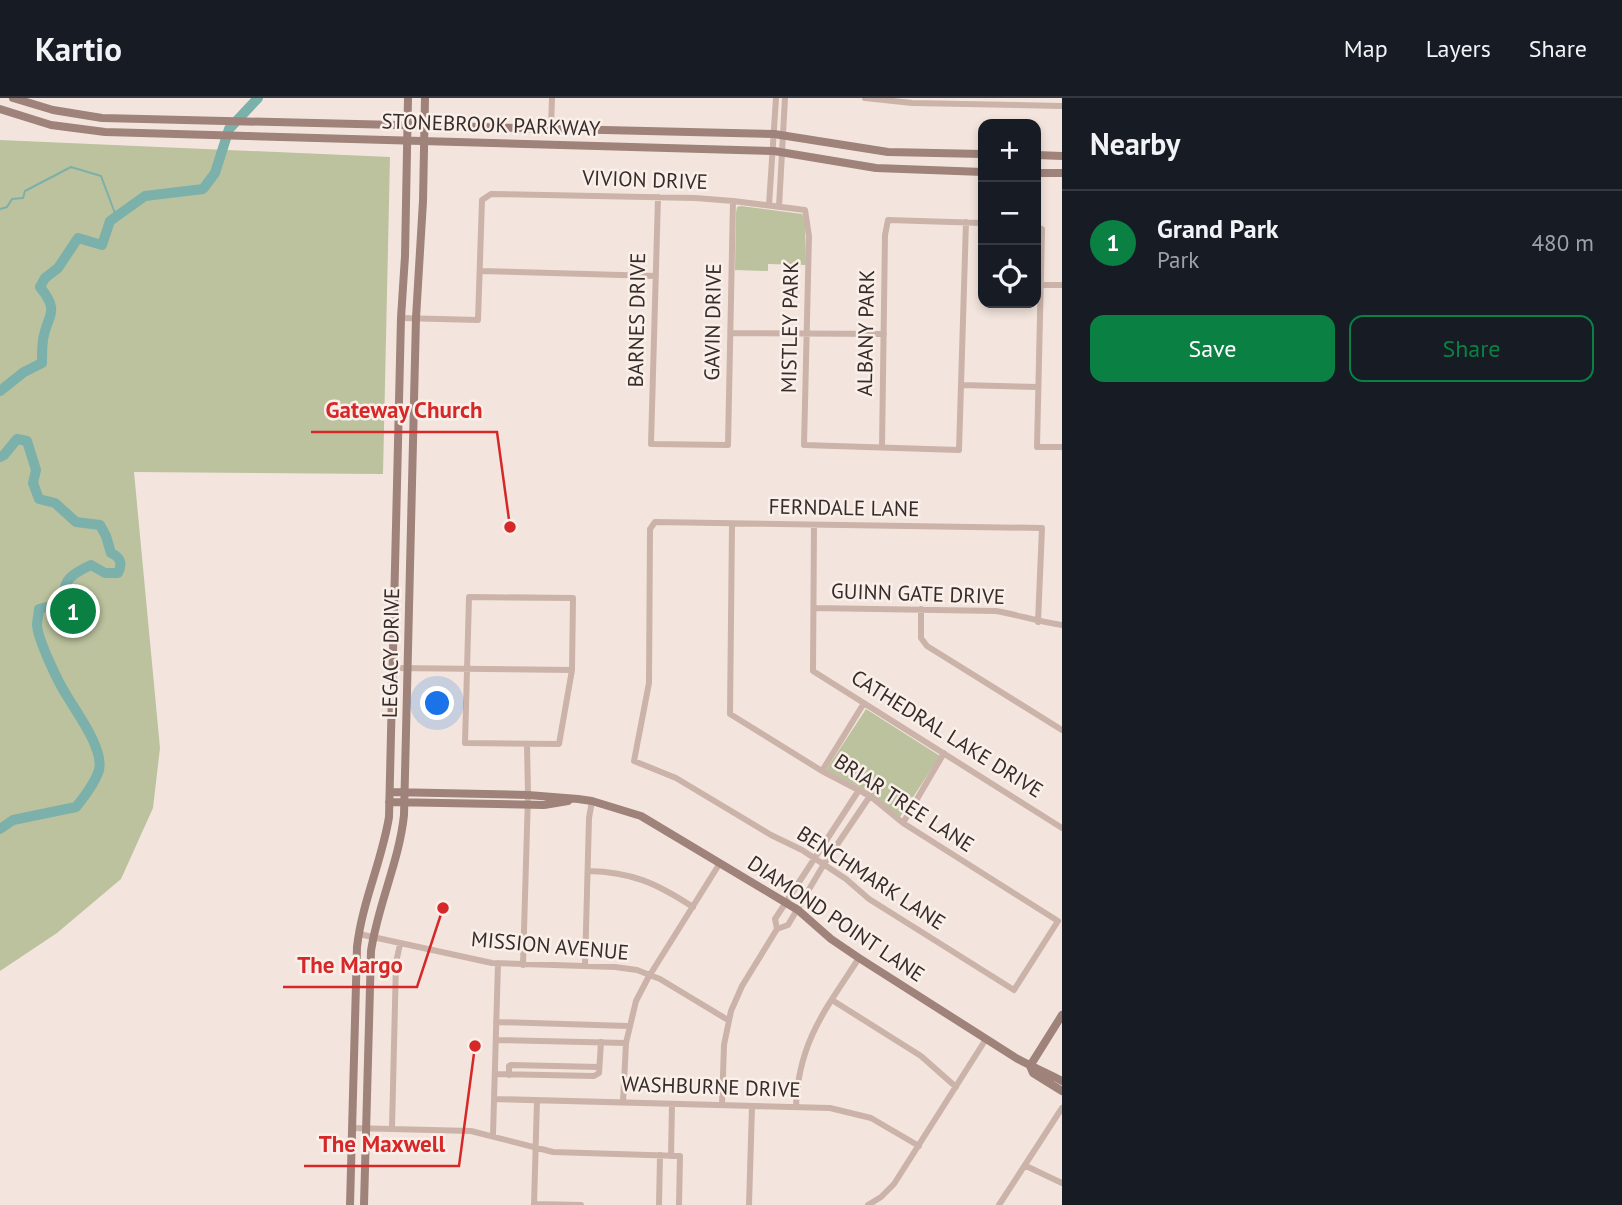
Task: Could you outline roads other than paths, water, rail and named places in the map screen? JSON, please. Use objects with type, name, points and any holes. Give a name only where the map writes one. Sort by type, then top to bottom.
[{"type":"main road","name":"STONEBROOK PARKWAY","points":[[13,98],[82,115],[780,135],[888,152],[978,154]]},
{"type":"main road","name":"LEGACY DRIVE","points":[[350,1205],[359,934],[384,845],[390,792],[408,98]]},
{"type":"main road","name":"LEGACY DRIVE","points":[[364,1205],[370,962],[373,936],[397,857],[404,803],[416,318],[425,98]]},
{"type":"main road","name":"STONEBROOK PARKWAY","points":[[0,109],[27,119],[75,130],[779,151],[876,167],[978,172]]},
{"type":"main road","points":[[550,145],[551,128]]},
{"type":"main road","points":[[1041,155],[1062,156]]},
{"type":"main road","points":[[1041,173],[1062,173]]},
{"type":"main road","points":[[398,479],[412,479]]},
{"type":"main road","name":"DIAMOND POINT LANE","points":[[390,792],[528,794],[592,801],[641,816],[798,910],[831,939],[986,1039],[1030,1066],[1038,1066],[1062,1081]]},
{"type":"main road","name":"DIAMOND POINT LANE","points":[[389,802],[544,805],[578,799]]},
{"type":"main road","points":[[1030,1066],[1062,1015]]},
{"type":"main road","name":"DIAMOND POINT LANE","points":[[1030,1066],[1033,1073],[1062,1091]]},
{"type":"street","points":[[551,128],[552,98]]},
{"type":"street","points":[[776,98],[780,135]]},
{"type":"street","points":[[779,207],[779,151],[785,98]]},
{"type":"street","points":[[865,98],[912,103],[1062,106]]},
{"type":"street","points":[[769,205],[779,151]]},
{"type":"street","name":"VIVION DRIVE","points":[[480,271],[484,197],[512,193],[658,197],[733,201],[805,210]]},
{"type":"street","name":"BARNES DRIVE","points":[[658,197],[651,444],[728,445]]},
{"type":"street","name":"GAVIN DRIVE","points":[[728,445],[733,201]]},
{"type":"street","name":"MISTLEY PARK","points":[[805,210],[809,236],[804,445],[882,447]]},
{"type":"street","name":"ALBANY PARK","points":[[882,447],[885,235],[888,220],[966,222]]},
{"type":"street","points":[[882,447],[959,450],[966,222],[978,223]]},
{"type":"street","points":[[401,318],[478,320],[480,271],[656,276]]},
{"type":"street","points":[[1041,285],[1062,285]]},
{"type":"street","points":[[1040,308],[1037,447],[1062,447]]},
{"type":"street","points":[[731,333],[884,334]]},
{"type":"street","points":[[961,385],[1038,387]]},
{"type":"street","name":"FERNDALE LANE","points":[[634,761],[649,683],[650,530],[655,523],[1042,528],[1038,622]]},
{"type":"street","name":"BRIAR TREE LANE","points":[[732,524],[730,714],[822,771],[870,796],[903,824],[1058,921],[1014,990]]},
{"type":"street","points":[[814,525],[814,608]]},
{"type":"street","points":[[469,597],[573,598],[572,670],[559,744],[465,743],[469,597]]},
{"type":"street","name":"GUINN GATE DRIVE","points":[[814,608],[996,611],[1062,625]]},
{"type":"street","name":"CATHEDRAL LAKE DRIVE","points":[[814,608],[813,671],[1062,828]]},
{"type":"street","points":[[921,609],[921,638],[927,646],[1062,730]]},
{"type":"street","points":[[393,668],[572,670]]},
{"type":"street","points":[[822,771],[864,703]]},
{"type":"street","points":[[523,965],[528,805],[527,744]]},
{"type":"street","points":[[903,824],[944,753]]},
{"type":"street","name":"BENCHMARK LANE","points":[[634,761],[676,778],[824,864],[869,899],[1014,990]]},
{"type":"street","points":[[777,929],[775,919],[859,790]]},
{"type":"street","points":[[722,1105],[724,1045],[728,1020],[742,986],[777,929],[788,925],[824,864],[870,796]]},
{"type":"street","points":[[585,966],[592,801]]},
{"type":"street","points":[[624,1102],[625,1043],[636,1001],[720,863]]},
{"type":"street","points":[[588,871],[621,873],[646,880],[693,906]]},
{"type":"street","name":"MISSION AVENUE","points":[[359,934],[498,963],[630,968],[650,975],[728,1020]]},
{"type":"street","points":[[392,1129],[396,963],[400,944]]},
{"type":"street","points":[[796,1107],[798,1077],[804,1052],[815,1028],[859,958]]},
{"type":"street","points":[[493,1135],[498,963]]},
{"type":"street","points":[[832,1000],[921,1056],[956,1087]]},
{"type":"street","points":[[496,1022],[628,1026]]},
{"type":"street","points":[[868,1205],[890,1189],[986,1039]]},
{"type":"street","points":[[496,1040],[625,1043]]},
{"type":"street","points":[[495,1074],[594,1076],[599,1073],[601,1042]]},
{"type":"street","name":"WASHBURNE DRIVE","points":[[494,1099],[830,1108],[855,1113],[887,1126],[919,1146]]},
{"type":"street","points":[[537,1100],[535,1204],[580,1205]]},
{"type":"street","points":[[671,1156],[672,1104]]},
{"type":"street","points":[[749,1205],[752,1106]]},
{"type":"street","points":[[999,1205],[1062,1108]]},
{"type":"street","points":[[352,1128],[471,1131],[536,1149],[570,1153],[680,1156],[679,1205]]},
{"type":"street","points":[[659,1205],[660,1155]]},
{"type":"street","points":[[1026,1166],[1062,1183]]},
{"type":"waterway","points":[[0,391],[24,372],[42,363],[43,340],[51,308],[40,287],[45,278],[58,268],[78,238],[102,245],[110,221],[145,196],[203,189],[215,173],[229,129],[258,98]]},
{"type":"waterway","points":[[0,209],[7,207],[12,199],[23,198],[25,191],[71,167],[101,176],[116,216]]},
{"type":"waterway","points":[[0,457],[17,439],[27,441],[36,470],[33,483],[39,499],[55,503],[76,522],[100,525],[111,553],[117,556],[120,563],[118,573],[105,573],[91,565],[75,574],[65,586],[66,598],[39,609],[37,623],[54,671],[98,752],[97,775],[76,807],[13,820],[0,829]]},
{"type":"place","name":"Gateway Church","points":[[510,527]]},
{"type":"place","name":"Grand Park","points":[[73,611]]},
{"type":"place","name":"The Margo","points":[[443,908]]},
{"type":"place","name":"The Maxwell","points":[[475,1046]]}]
